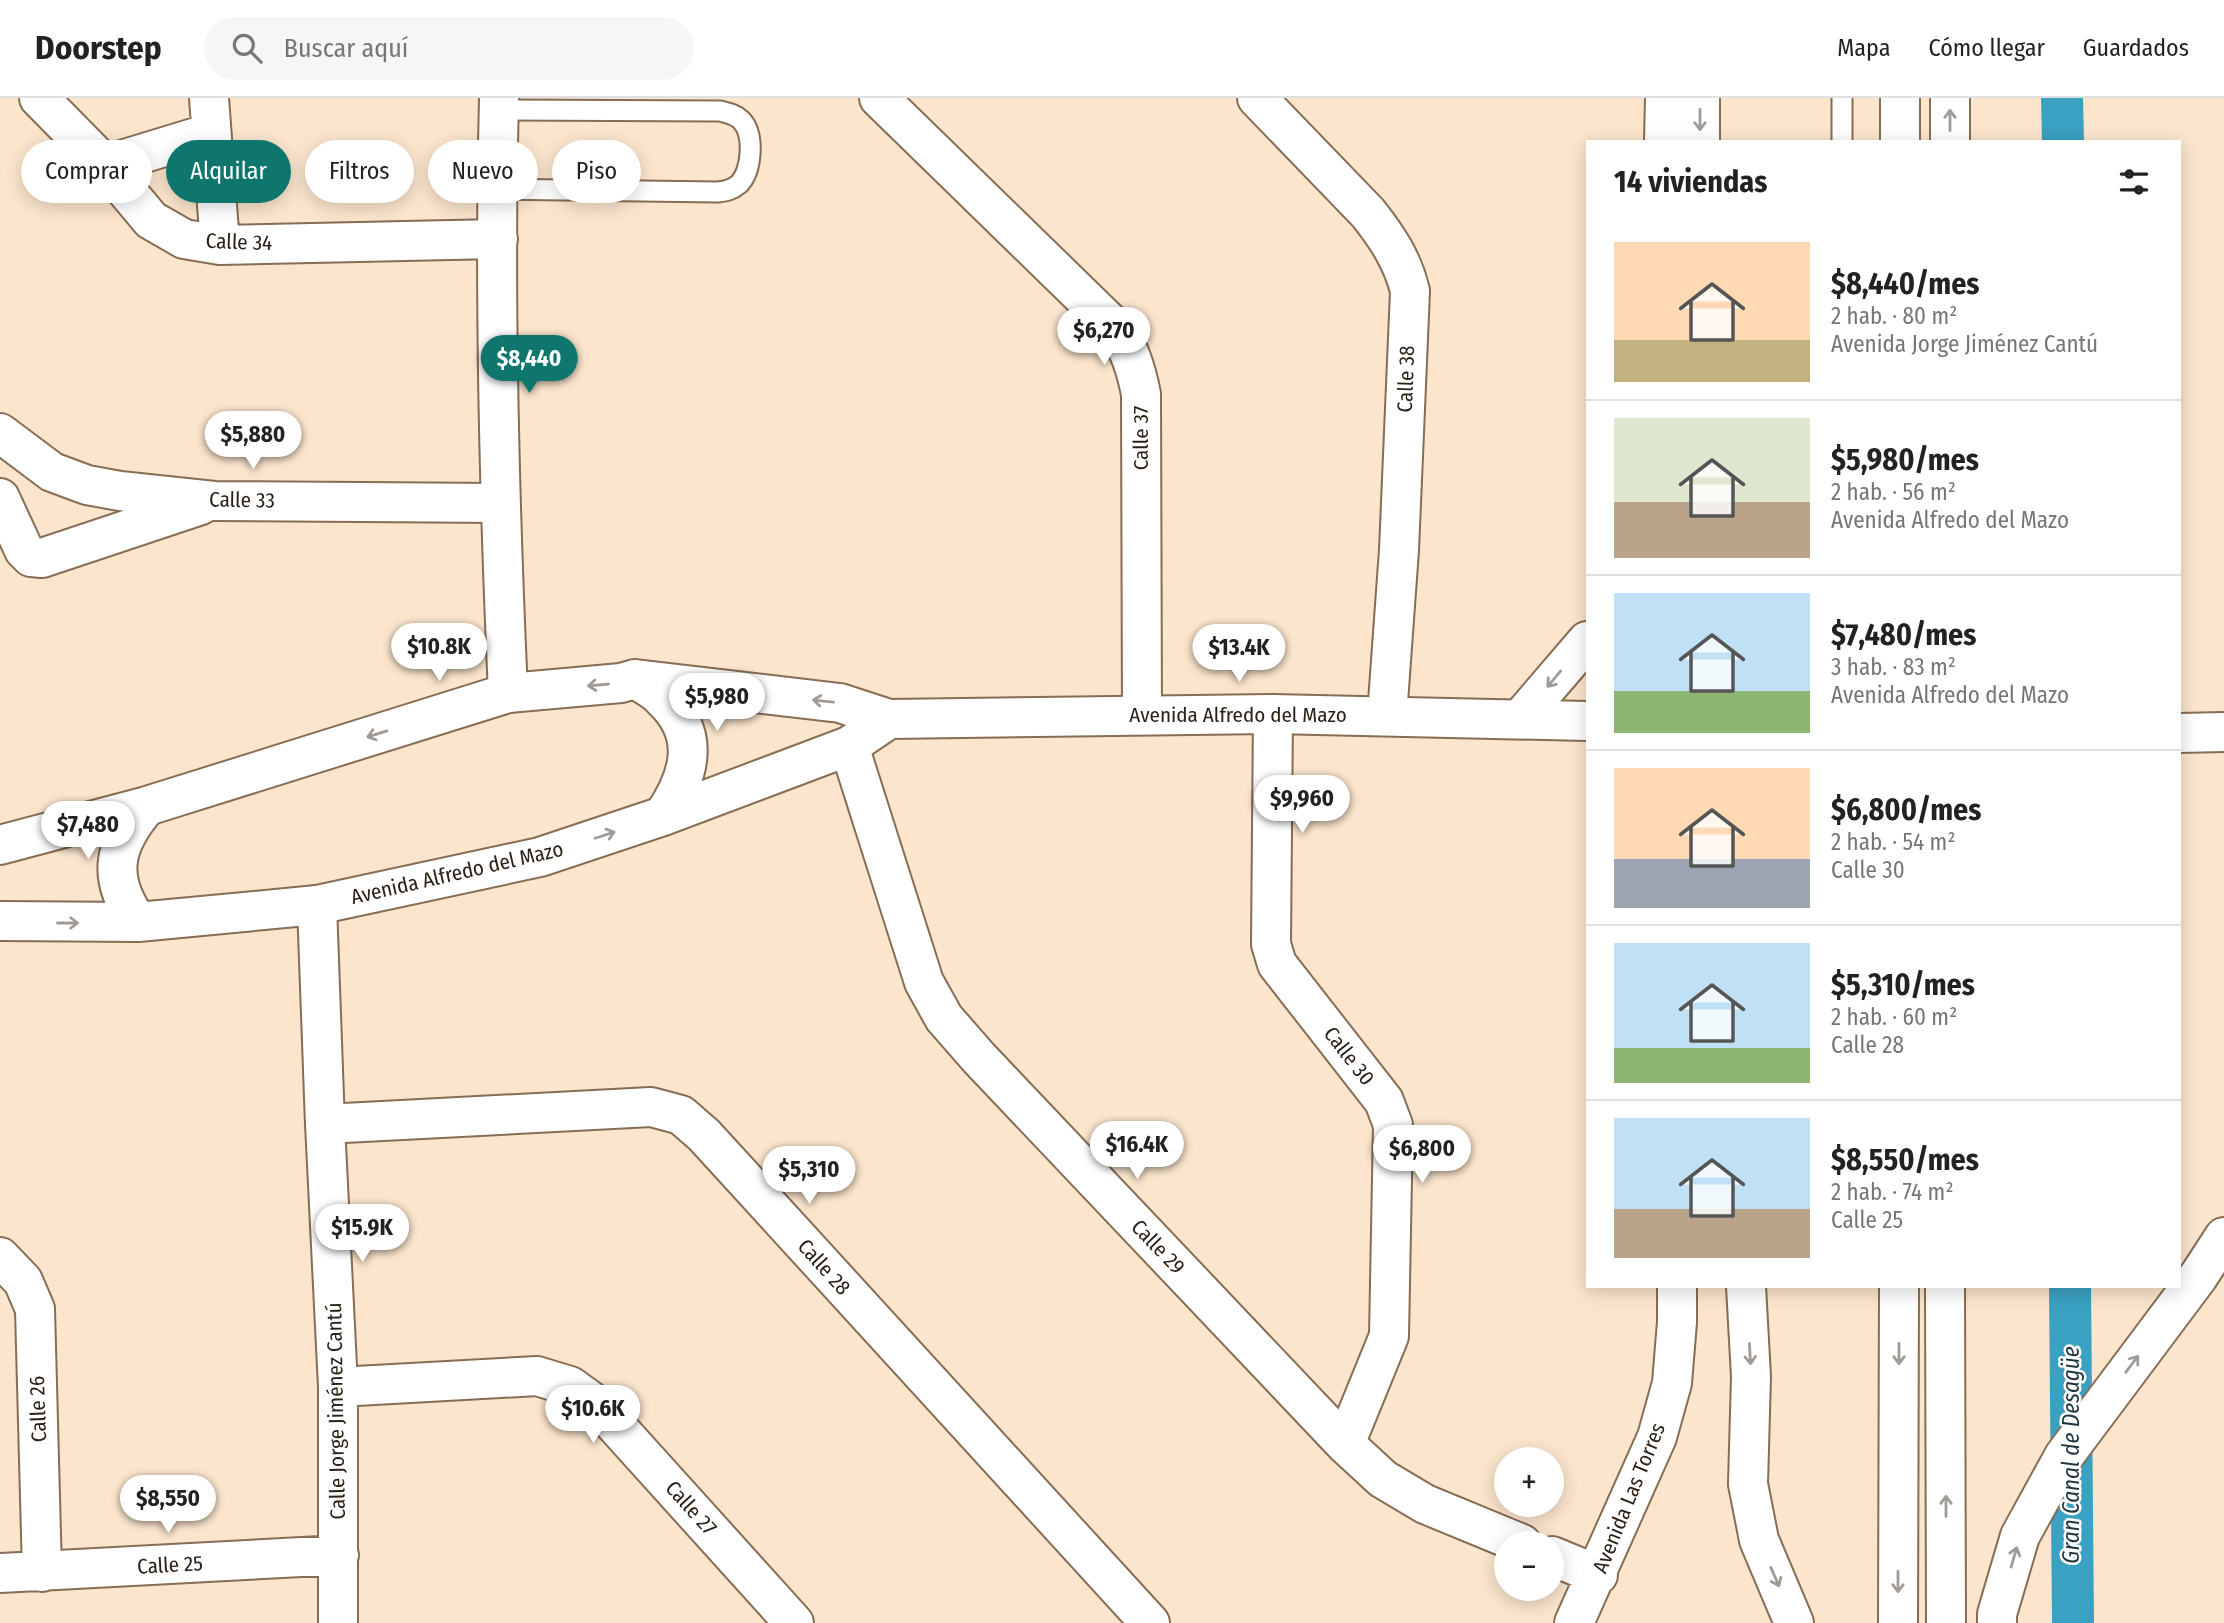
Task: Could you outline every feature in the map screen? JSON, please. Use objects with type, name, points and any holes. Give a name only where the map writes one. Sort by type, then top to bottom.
[{"type":"main road","name":"Calle 34","points":[[39,98],[80,140]]},
{"type":"main road","name":"Calle 37","points":[[879,98],[1116,329],[1128,348],[1136,368],[1141,394],[1142,715]]},
{"type":"main road","name":"Calle 38","points":[[1257,98],[1368,213],[1382,230],[1405,271],[1409,291],[1399,550],[1387,716]]},
{"type":"main road","points":[[1664,140],[1665,98]]},
{"type":"main road","points":[[1700,98],[1700,140]]},
{"type":"main road","points":[[1900,98],[1900,140]]},
{"type":"main road","points":[[1950,98],[1950,140]]},
{"type":"main road","points":[[498,140],[499,104]]},
{"type":"main road","points":[[152,142],[209,115],[220,245]]},
{"type":"main road","name":"Calle 34","points":[[137,203],[151,220],[184,239],[220,245],[498,239]]},
{"type":"main road","points":[[497,203],[500,503],[508,693]]},
{"type":"main road","name":"Calle 33","points":[[0,433],[52,472],[87,485],[120,491],[214,501],[500,503]]},
{"type":"main road","points":[[0,498],[24,550],[31,557],[42,558],[214,501]]},
{"type":"main road","points":[[1521,718],[1586,642]]},
{"type":"main road","points":[[635,679],[661,696],[679,716],[688,740],[685,776],[677,795],[663,816]]},
{"type":"main road","name":"Avenida Alfredo del Mazo","points":[[0,845],[146,806],[508,693],[621,683],[635,679],[840,703],[889,719],[1273,714],[1586,721]]},
{"type":"main road","name":"Calle 30","points":[[1273,714],[1271,944],[1277,964],[1384,1101],[1393,1125],[1389,1336],[1345,1444]]},
{"type":"main road","name":"Avenida Alfredo del Mazo","points":[[0,921],[138,922],[317,905],[540,857],[663,816],[849,746],[889,719]]},
{"type":"main road","points":[[2181,733],[2224,732]]},
{"type":"main road","name":"Calle 29","points":[[849,746],[925,982],[944,1018],[1345,1444],[1383,1479],[1426,1504],[1494,1532]]},
{"type":"main road","points":[[138,922],[127,908],[118,883],[118,851],[129,827],[146,806]]},
{"type":"main road","name":"Calle Jorge Jiménez Cantú","points":[[317,905],[338,1387],[338,1623]]},
{"type":"main road","name":"Calle 28","points":[[325,1124],[651,1107],[681,1115],[704,1135],[1150,1623]]},
{"type":"main road","points":[[1997,1623],[1997,1614],[2020,1536],[2064,1456],[2198,1277],[2224,1237]]},
{"type":"main road","name":"Calle 26","points":[[0,1257],[23,1281],[35,1310],[42,1572]]},
{"type":"main road","name":"Avenida Las Torres","points":[[1574,1623],[1598,1575],[1657,1437],[1672,1382],[1676,1288]]},
{"type":"main road","points":[[1746,1288],[1751,1377],[1748,1484],[1759,1541],[1794,1623]]},
{"type":"main road","points":[[1898,1623],[1899,1288]]},
{"type":"main road","points":[[1945,1288],[1946,1623]]},
{"type":"main road","name":"Calle 27","points":[[338,1387],[537,1376],[570,1386],[599,1407],[794,1623]]},
{"type":"main road","name":"Calle 25","points":[[0,1573],[339,1555]]},
{"type":"main road","points":[[1564,1561],[1598,1575]]},
{"type":"lane","points":[[1842,98],[1842,140]]},
{"type":"lane","points":[[499,104],[720,111],[732,114],[742,121],[748,132],[750,143],[745,176],[729,191],[538,190]]},
{"type":"waterway","name":"Gran Canal de Desagüe","points":[[2062,98],[2063,140]]},
{"type":"waterway","name":"Gran Canal de Desagüe","points":[[2070,1288],[2073,1623]]}]
